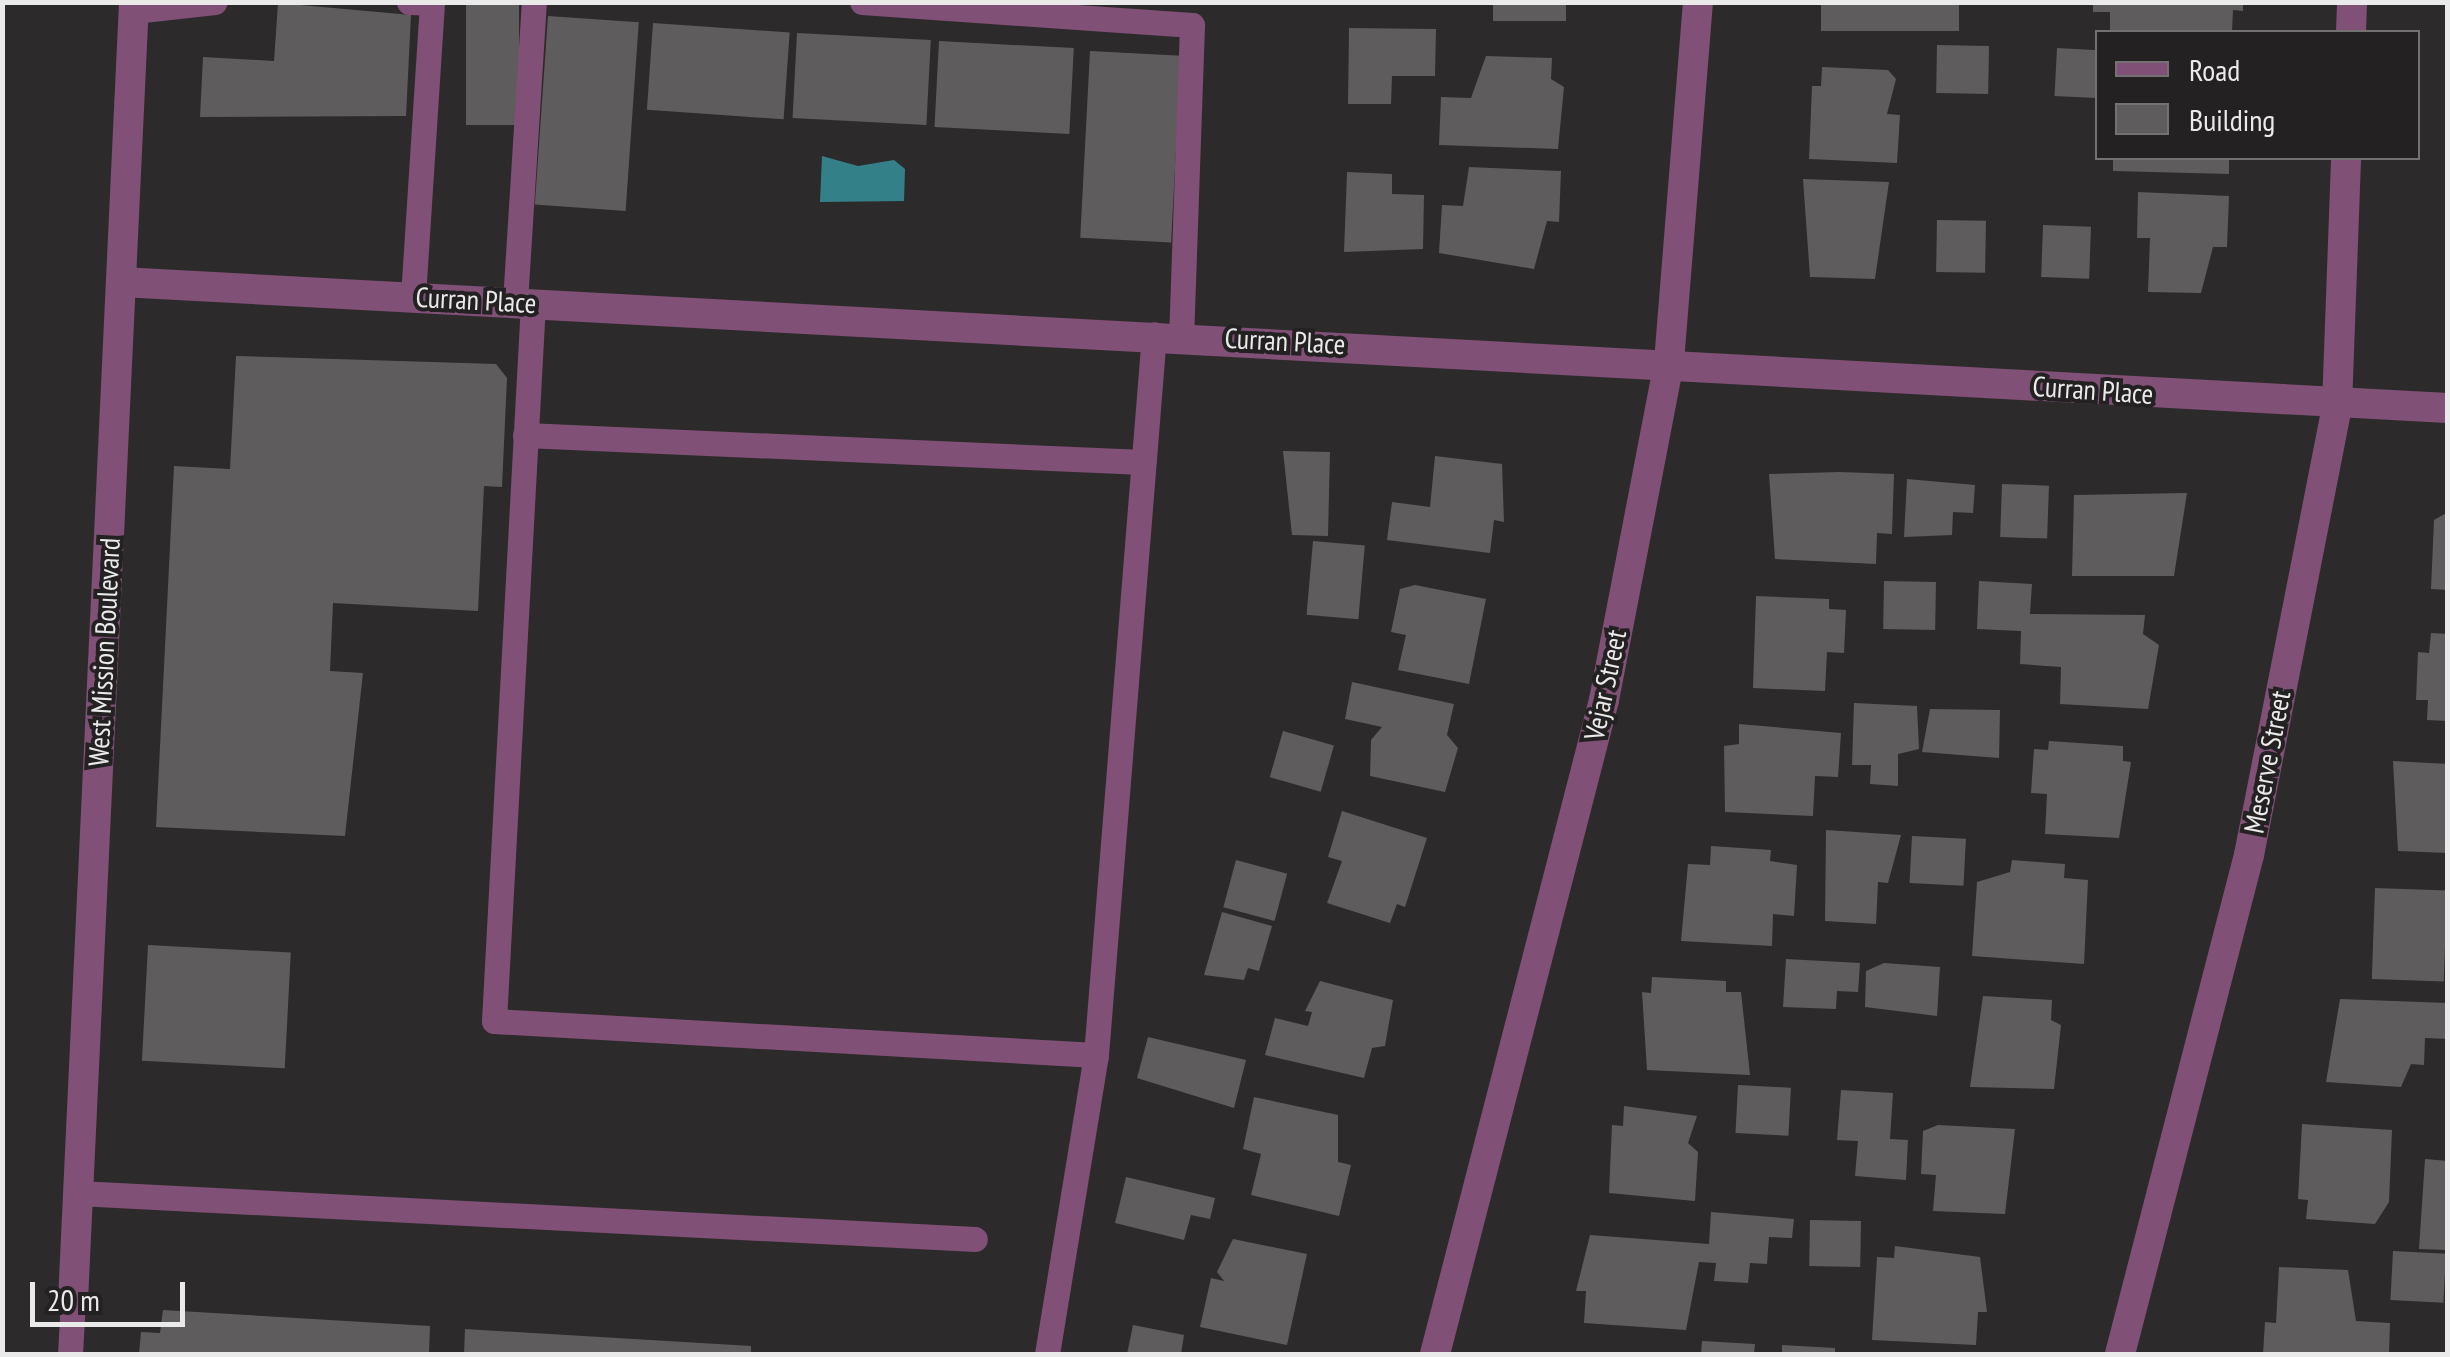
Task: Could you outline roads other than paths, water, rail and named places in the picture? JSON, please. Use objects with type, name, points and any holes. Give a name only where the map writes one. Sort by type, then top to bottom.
[{"type":"street","name":"Vejar Street","points":[[1435,1354],[1604,700],[1669,362],[1698,2]]},
{"type":"street","points":[[2350,30],[2352,2]]},
{"type":"street","name":"West Mission Boulevard","points":[[74,1301],[134,7]]},
{"type":"street","name":"Meserve Street","points":[[2120,1354],[2249,855],[2337,406],[2346,160]]},
{"type":"street","name":"Curran Place","points":[[122,282],[1669,362],[2337,406],[2448,408]]},
{"type":"lane","points":[[134,7],[216,2]]},
{"type":"lane","points":[[409,2],[432,3],[413,297]]},
{"type":"lane","points":[[534,2],[524,302],[525,435],[494,1021],[1096,1056]]},
{"type":"lane","points":[[862,2],[1192,25],[1168,335],[1143,462],[1096,1056],[1047,1354]]},
{"type":"lane","points":[[525,435],[1143,462]]},
{"type":"lane","points":[[78,1193],[975,1239]]},
{"type":"lane","points":[[70,1354],[74,1301]]},
{"type":"water","points":[[822,156],[858,166],[894,160],[905,169],[904,201],[820,202]]}]
